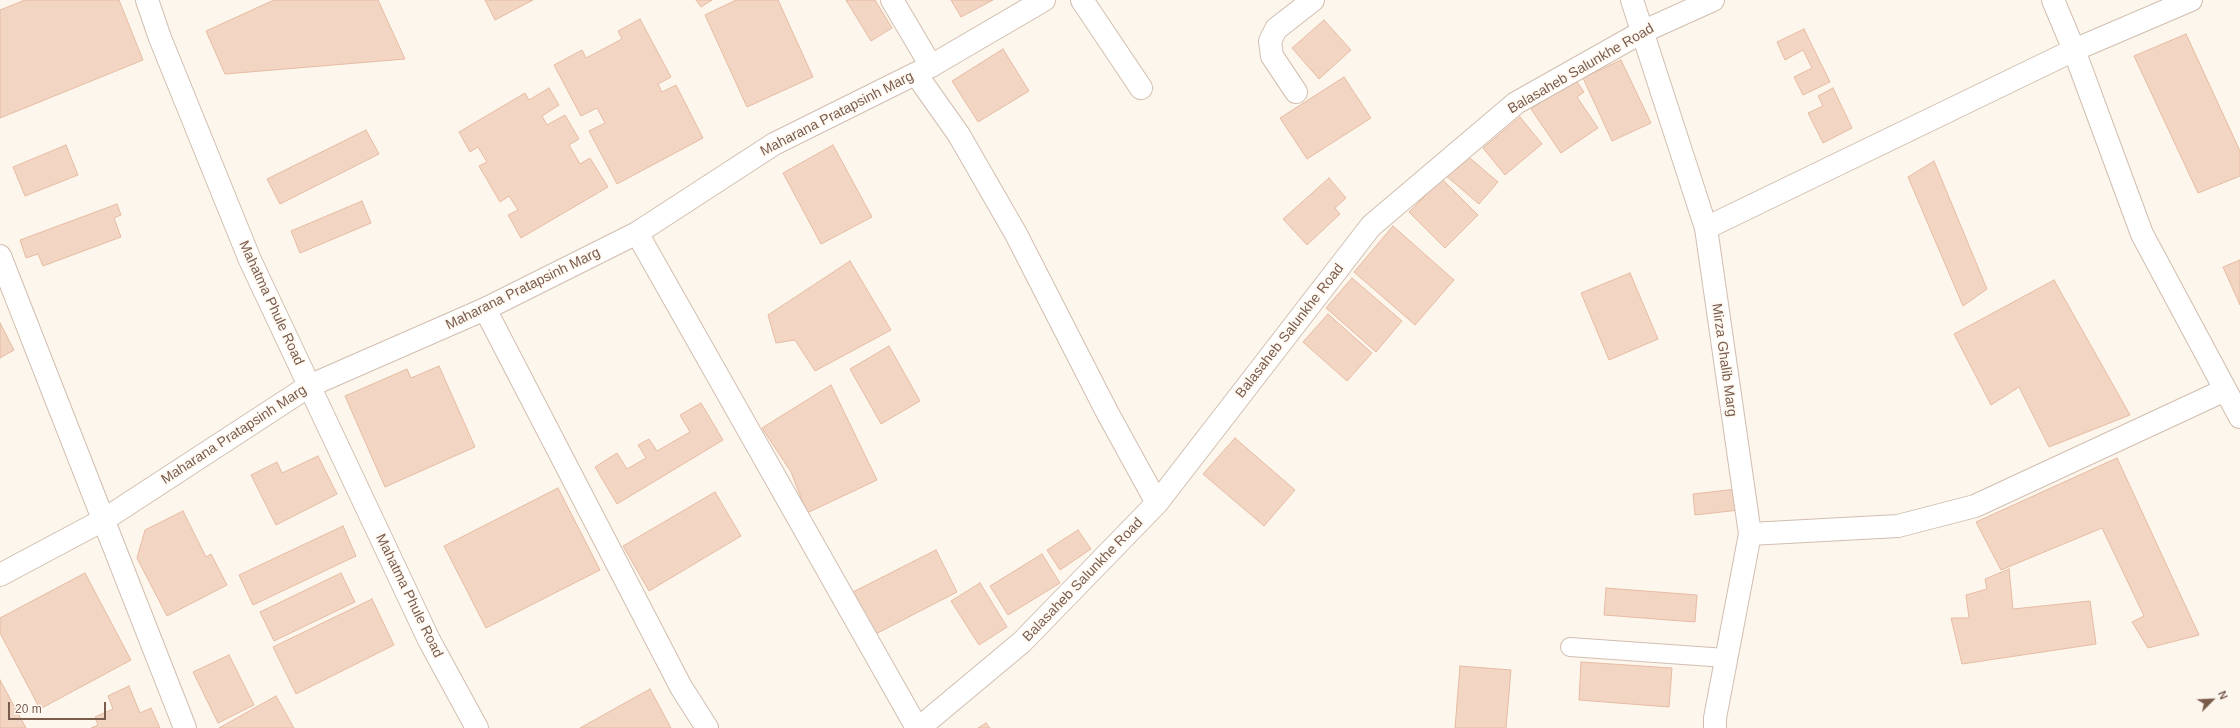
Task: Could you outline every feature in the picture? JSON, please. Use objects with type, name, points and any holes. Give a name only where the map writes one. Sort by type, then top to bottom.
[{"type":"street","name":"Mahatma Phule Road","points":[[147,0],[160,38],[250,260],[429,640],[477,728]]},
{"type":"street","points":[[892,0],[924,70],[959,135],[1016,234],[1107,412],[1158,503]]},
{"type":"street","name":"Maharana Pratapsinh Marg","points":[[0,575],[105,519],[309,386],[485,309],[637,233],[774,144],[924,70],[1044,0]]},
{"type":"street","points":[[1082,0],[1141,88]]},
{"type":"street","points":[[1296,92],[1272,56],[1270,41],[1276,29],[1313,0]]},
{"type":"street","name":"Mirza Ghalib Marg","points":[[1632,0],[1706,228],[1750,534],[1726,658],[1715,728]]},
{"type":"street","name":"Balasaheb Salunkhe Road","points":[[918,728],[1022,642],[1158,503],[1371,226],[1516,103],[1642,32],[1713,0]]},
{"type":"street","points":[[2053,0],[2074,50],[2142,234],[2240,417]]},
{"type":"street","points":[[1706,228],[2074,50],[2191,0]]},
{"type":"street","points":[[637,233],[918,728]]},
{"type":"street","points":[[0,256],[105,519],[185,728]]},
{"type":"street","points":[[485,309],[681,687],[707,728]]},
{"type":"street","points":[[1750,534],[1898,526],[1975,506],[2225,390]]},
{"type":"lane","points":[[1570,648],[1726,658]]},
{"type":"building","points":[[25,0],[119,0],[143,60],[0,118],[0,10]]},
{"type":"building","points":[[274,0],[378,0],[405,59],[225,74],[206,31]]},
{"type":"building","points":[[485,0],[533,0],[495,20]]},
{"type":"building","points":[[696,0],[712,0],[701,7]]},
{"type":"building","points":[[736,0],[778,0],[813,77],[747,107],[705,15]]},
{"type":"building","points":[[846,0],[875,0],[892,28],[871,41]]},
{"type":"building","points":[[951,0],[993,0],[961,17]]},
{"type":"building","points":[[640,19],[671,77],[658,84],[662,92],[676,85],[703,138],[617,184],[589,131],[605,123],[597,108],[581,116],[554,65],[582,50],[586,58],[622,39],[618,31]]},
{"type":"building","points":[[1324,20],[1351,50],[1319,79],[1292,48]]},
{"type":"building","points":[[1804,29],[1830,82],[1803,95],[1794,77],[1812,68],[1803,50],[1785,60],[1777,42]]},
{"type":"building","points":[[2186,34],[2240,151],[2240,176],[2198,193],[2134,56]]},
{"type":"building","points":[[1003,49],[1029,91],[978,122],[952,81]]},
{"type":"building","points":[[1621,60],[1651,123],[1612,141],[1583,78]]},
{"type":"building","points":[[1344,77],[1371,118],[1307,159],[1280,118]]},
{"type":"building","points":[[1575,79],[1584,92],[1577,97],[1598,128],[1561,153],[1531,109]]},
{"type":"building","points":[[549,88],[559,105],[542,116],[547,125],[565,115],[579,139],[569,145],[580,164],[590,158],[608,187],[521,238],[508,215],[518,210],[509,196],[500,202],[479,166],[487,162],[478,147],[470,152],[459,132],[525,93],[529,100]]},
{"type":"building","points":[[1833,88],[1852,128],[1823,143],[1808,113],[1823,106],[1818,96]]},
{"type":"building","points":[[1520,117],[1542,144],[1505,175],[1483,148]]},
{"type":"building","points":[[366,130],[379,154],[280,204],[267,179]]},
{"type":"building","points":[[66,145],[78,175],[25,196],[13,167]]},
{"type":"building","points":[[833,145],[872,217],[821,244],[783,173]]},
{"type":"building","points":[[1464,153],[1498,182],[1479,204],[1445,175]]},
{"type":"building","points":[[1934,161],[1987,289],[1963,306],[1908,177]]},
{"type":"building","points":[[1329,178],[1346,198],[1335,208],[1340,214],[1307,245],[1283,219]]},
{"type":"building","points":[[1442,179],[1478,215],[1445,248],[1409,212]]},
{"type":"building","points":[[362,201],[371,223],[300,253],[291,231]]},
{"type":"building","points":[[117,204],[121,215],[114,218],[121,237],[43,266],[38,254],[26,258],[20,240]]},
{"type":"building","points":[[1393,226],[1454,280],[1415,325],[1354,272]]},
{"type":"building","points":[[2240,260],[2240,305],[2223,267]]},
{"type":"building","points":[[850,261],[891,330],[815,371],[795,340],[776,343],[768,315]]},
{"type":"building","points":[[1630,273],[1658,339],[1609,360],[1581,293]]},
{"type":"building","points":[[1352,278],[1402,321],[1376,352],[1326,308]]},
{"type":"building","points":[[2054,280],[2130,415],[2049,447],[2019,387],[1991,405],[1954,334]]},
{"type":"building","points":[[1328,314],[1372,353],[1347,381],[1303,342]]},
{"type":"building","points":[[0,323],[14,350],[0,358]]},
{"type":"building","points":[[889,346],[920,401],[881,424],[850,369]]},
{"type":"building","points":[[439,366],[475,447],[385,487],[345,396],[407,369],[411,378]]},
{"type":"building","points":[[831,385],[877,480],[807,513],[791,472],[762,428]]},
{"type":"building","points":[[701,403],[723,440],[617,504],[595,467],[617,453],[627,469],[646,458],[638,445],[649,439],[657,451],[690,432],[680,415]]},
{"type":"building","points":[[1235,438],[1295,490],[1264,526],[1203,474]]},
{"type":"building","points":[[318,456],[337,494],[276,525],[251,475],[277,462],[282,473]]},
{"type":"building","points":[[2117,458],[2199,635],[2148,648],[2132,622],[2144,616],[2102,528],[2001,570],[1976,522]]},
{"type":"building","points":[[558,488],[600,570],[486,628],[444,546]]},
{"type":"building","points":[[1737,489],[1739,510],[1695,515],[1693,494]]},
{"type":"building","points":[[715,492],[741,536],[649,591],[623,546]]},
{"type":"building","points":[[183,511],[206,557],[211,554],[227,585],[167,616],[137,558],[145,530]]},
{"type":"building","points":[[343,526],[356,556],[253,605],[239,575]]},
{"type":"building","points":[[1078,530],[1091,549],[1060,570],[1047,550]]},
{"type":"building","points":[[936,550],[957,592],[868,638],[847,595]]},
{"type":"building","points":[[1042,554],[1060,583],[1008,615],[990,586]]},
{"type":"building","points":[[2009,569],[2013,609],[2090,601],[2096,644],[1962,664],[1951,618],[1969,618],[1966,595],[1987,589],[1985,579]]},
{"type":"building","points":[[85,573],[131,660],[40,709],[0,633],[0,618]]},
{"type":"building","points":[[341,573],[355,602],[274,641],[260,612]]},
{"type":"building","points":[[980,583],[1007,627],[979,645],[951,601]]},
{"type":"building","points":[[1606,588],[1697,595],[1695,622],[1604,615]]},
{"type":"building","points":[[372,599],[394,645],[296,694],[273,647]]},
{"type":"building","points":[[229,655],[254,705],[218,723],[193,672]]},
{"type":"building","points":[[1581,662],[1672,668],[1669,707],[1579,700]]},
{"type":"building","points":[[1460,666],[1511,670],[1506,728],[1455,728]]},
{"type":"building","points":[[0,680],[26,728],[0,728]]},
{"type":"building","points":[[129,686],[140,713],[151,708],[160,728],[91,728],[98,725],[95,717],[113,709],[108,696]]},
{"type":"building","points":[[650,689],[671,728],[580,728]]},
{"type":"building","points":[[276,696],[294,728],[219,728]]},
{"type":"building","points":[[986,723],[990,728],[978,728]]}]
